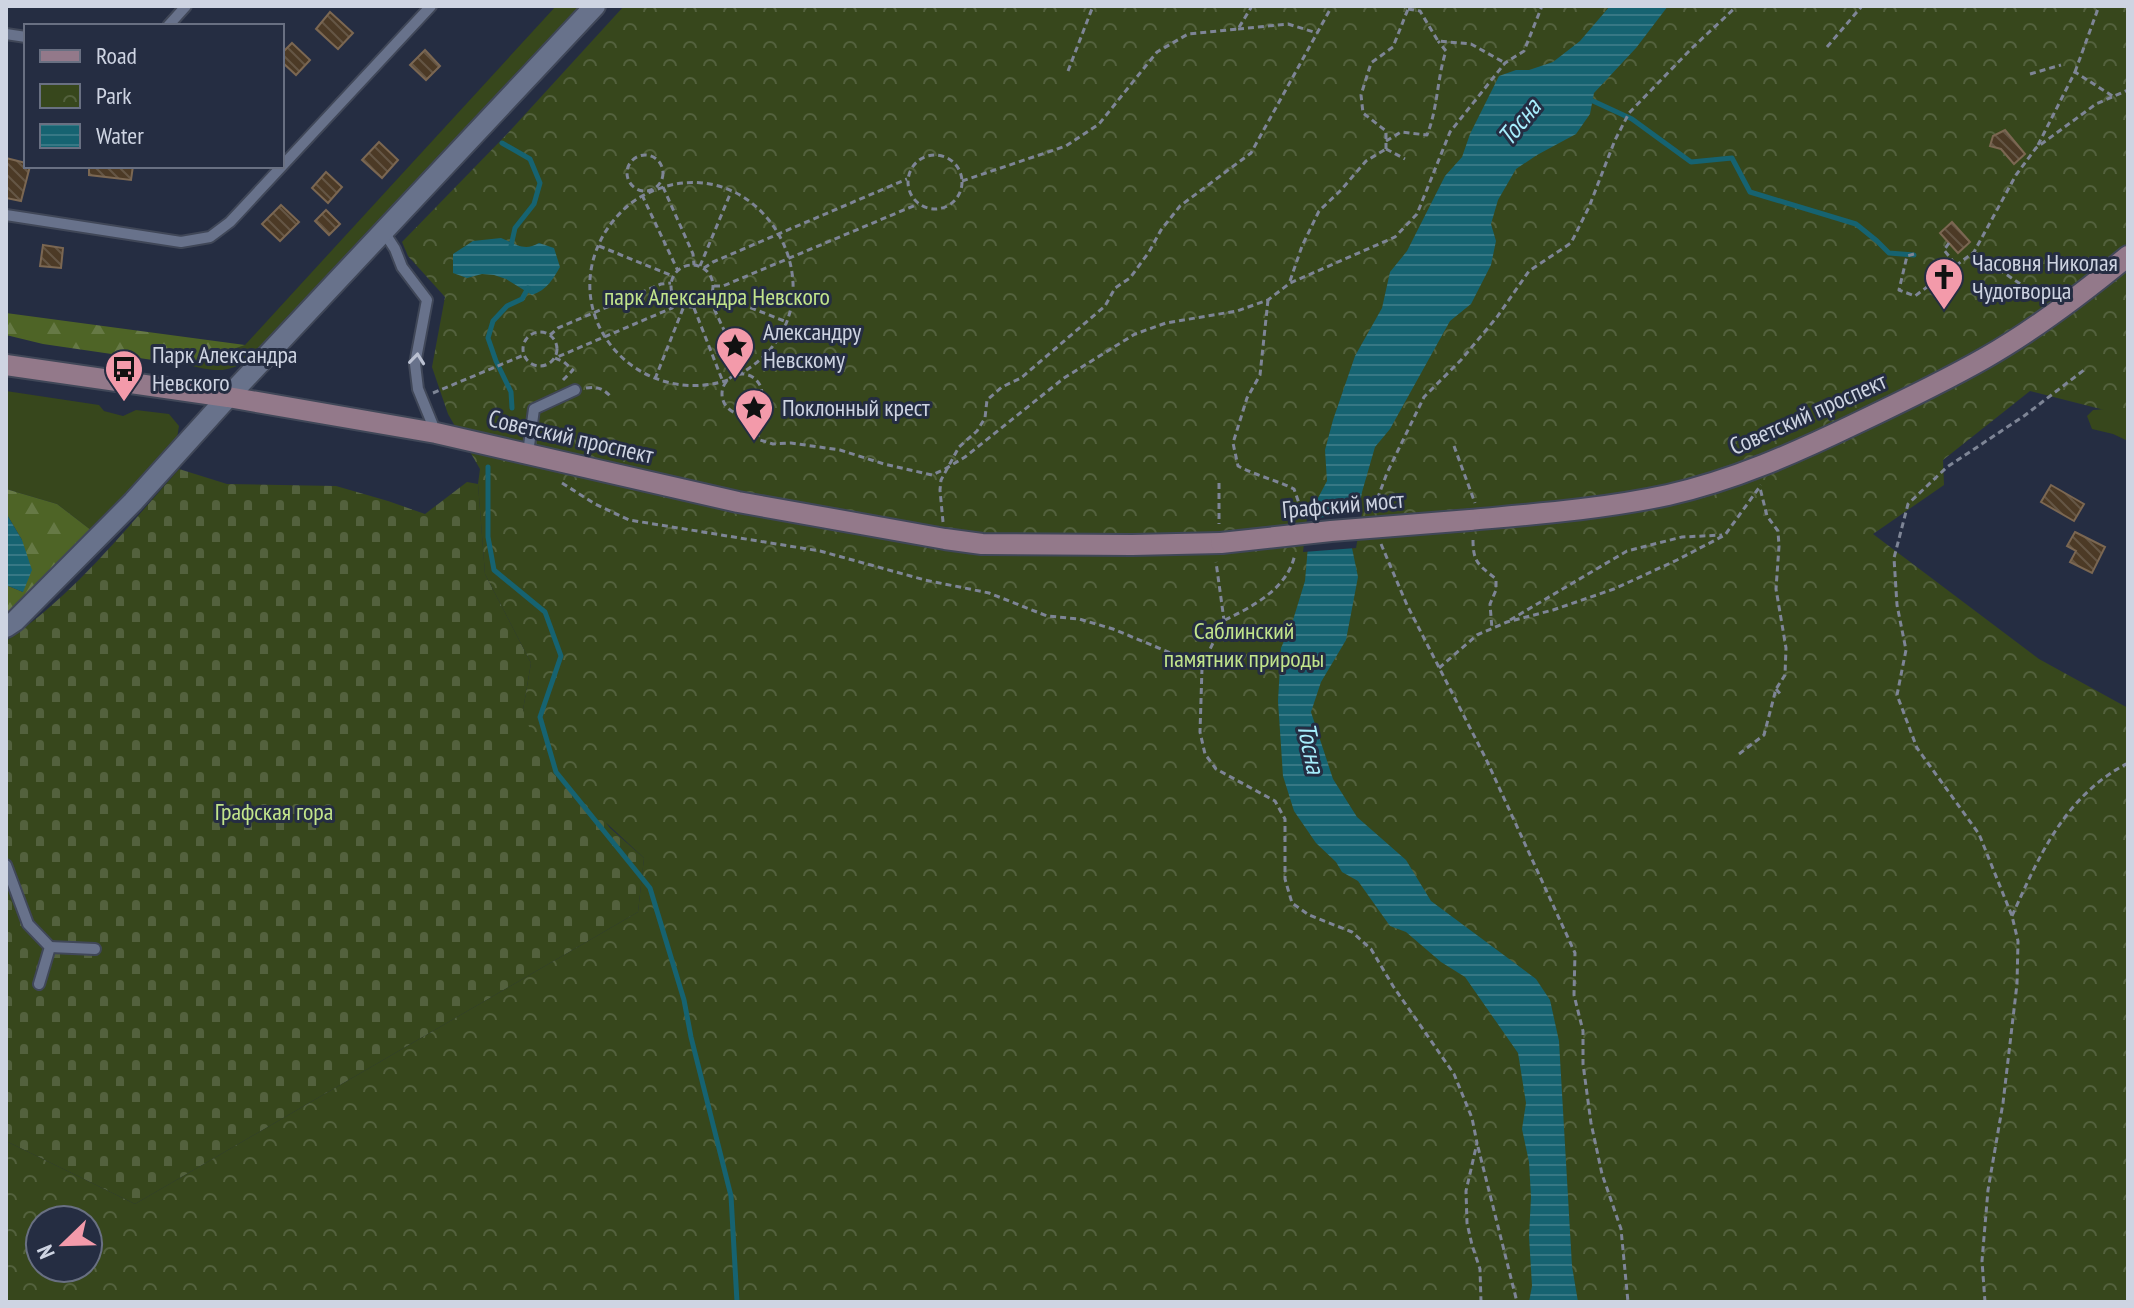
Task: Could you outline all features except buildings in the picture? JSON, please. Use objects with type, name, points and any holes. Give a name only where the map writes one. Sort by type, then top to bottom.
[{"type":"main road","name":"Советский проспект","points":[[1471,521],[1628,503],[1671,494],[1754,469],[1923,391],[1986,357],[2058,310],[2128,256]]},
{"type":"main road","name":"Советский проспект","points":[[6,365],[228,397],[436,433],[738,502],[957,541],[1116,545],[1218,542]]},
{"type":"main road","name":"Графский мост","points":[[1218,542],[1471,521]]},
{"type":"street","points":[[6,627],[133,502],[595,6]]},
{"type":"lane","points":[[170,24],[186,6]]},
{"type":"lane","points":[[284,164],[431,6]]},
{"type":"lane","points":[[6,215],[181,242],[210,237],[230,222],[280,168]]},
{"type":"lane","points":[[384,232],[402,267],[427,300],[415,364],[418,389],[436,433]]},
{"type":"lane","points":[[528,453],[534,409],[575,390]]},
{"type":"lane","points":[[6,865],[28,924],[50,947],[95,949]]},
{"type":"lane","points":[[39,984],[50,947]]},
{"type":"path","points":[[1068,71],[1093,6]]},
{"type":"path","points":[[1238,29],[1252,6]]},
{"type":"path","points":[[943,525],[941,480],[959,447],[977,431],[985,418],[987,400],[1002,387],[1021,378],[1105,306],[1115,288],[1130,278],[1180,206],[1251,153],[1332,6]]},
{"type":"path","points":[[1386,141],[1401,132],[1427,135],[1446,51],[1420,11],[1403,6]]},
{"type":"path","points":[[748,413],[760,440],[773,444],[791,443],[840,450],[932,475],[945,469],[987,441],[1064,378],[1135,334],[1166,323],[1237,311],[1268,300],[1290,283],[1395,237],[1417,214],[1450,132],[1505,63],[1524,51],[1542,6]]},
{"type":"path","points":[[1377,521],[1378,497],[1424,397],[1497,317],[1529,271],[1571,243],[1629,113],[1737,6]]},
{"type":"path","points":[[1827,47],[1862,6]]},
{"type":"path","points":[[1914,254],[1907,256],[1899,290],[1915,296],[1974,252],[2016,175],[2036,148],[2075,72],[2099,6]]},
{"type":"path","points":[[1386,149],[1386,131],[1363,113],[1361,95],[1371,63],[1393,47],[1408,9]]},
{"type":"path","points":[[962,181],[1066,146],[1099,124],[1157,52],[1188,34],[1288,24],[1317,34]]},
{"type":"path","points":[[1438,41],[1471,44],[1505,63]]},
{"type":"path","points":[[2030,74],[2061,65]]},
{"type":"path","points":[[2075,72],[2114,97]]},
{"type":"path","points":[[2036,148],[2096,104],[2128,90]]},
{"type":"path","points":[[1290,283],[1302,246],[1319,211],[1366,161],[1386,149]]},
{"type":"path","points":[[1386,149],[1405,159]]},
{"type":"path","points":[[935,155],[952,161],[962,181],[959,195],[946,207],[930,209],[918,204],[907,179],[918,161],[935,155]]},
{"type":"path","points":[[678,271],[641,194],[631,186],[626,174],[629,163],[638,156],[650,156],[659,162],[663,173],[662,185],[693,254],[694,265]]},
{"type":"path","points":[[702,267],[907,179]]},
{"type":"path","points":[[662,185],[712,185],[731,191],[759,208],[780,233],[790,258],[794,283],[791,310],[774,346],[742,373],[726,381],[696,386],[655,379],[632,366],[605,337],[595,313],[591,286],[594,259],[607,229],[641,194],[662,185]]},
{"type":"path","points":[[702,267],[731,191]]},
{"type":"path","points":[[714,286],[723,286],[918,204]]},
{"type":"path","points":[[1949,243],[1944,250],[1956,265]]},
{"type":"path","points":[[598,246],[673,276]]},
{"type":"path","points":[[1974,252],[2058,310]]},
{"type":"path","points":[[694,265],[702,267],[713,279],[714,286],[709,299],[694,308],[678,302],[671,283],[678,271],[694,265]]},
{"type":"path","points":[[550,335],[558,328],[661,284],[671,283]]},
{"type":"path","points":[[713,293],[787,322]]},
{"type":"path","points":[[709,299],[742,373]]},
{"type":"path","points":[[1268,300],[1260,375],[1247,398],[1233,443],[1238,466],[1294,489],[1300,506],[1299,518]]},
{"type":"path","points":[[555,358],[557,346],[550,335],[538,332],[527,337],[524,355],[532,365],[538,366],[672,308],[678,302]]},
{"type":"path","points":[[655,379],[684,306]]},
{"type":"path","points":[[694,308],[726,381]]},
{"type":"path","points":[[425,397],[524,355]]},
{"type":"path","points":[[555,358],[564,362]]},
{"type":"path","points":[[1985,1302],[1982,1261],[1988,1190],[2003,1103],[2017,984],[2018,941],[2012,916],[1979,834],[1917,748],[1897,695],[1906,650],[1897,605],[1894,558],[1908,504],[1947,467],[2024,416],[2084,370]]},
{"type":"path","points":[[726,381],[721,390],[724,404],[734,412],[748,413],[758,405],[762,392],[752,376],[742,373]]},
{"type":"path","points":[[575,390],[595,386],[605,390],[612,398]]},
{"type":"path","points":[[1454,446],[1476,506],[1471,521],[1474,557],[1479,566],[1496,579],[1496,590],[1490,604],[1492,629]]},
{"type":"path","points":[[552,476],[595,504],[629,520],[820,551],[925,580],[989,593],[1047,616],[1079,619],[1113,629],[1202,666]]},
{"type":"path","points":[[1507,622],[1614,589],[1725,535],[1762,481]]},
{"type":"path","points":[[1219,483],[1218,542],[1224,620],[1202,666],[1200,732],[1205,754],[1216,769],[1275,801],[1285,819],[1285,879],[1292,903],[1309,915],[1352,932],[1371,949],[1454,1074],[1472,1118],[1517,1302]]},
{"type":"path","points":[[1739,754],[1764,735],[1776,689],[1785,675],[1786,648],[1776,589],[1778,531],[1767,516],[1760,488]]},
{"type":"path","points":[[1439,668],[1477,635],[1507,622],[1627,551],[1682,537],[1725,535]]},
{"type":"path","points":[[1381,542],[1407,605],[1486,759],[1575,953],[1574,995],[1583,1031],[1583,1064],[1591,1123],[1602,1174],[1621,1229],[1628,1302]]},
{"type":"path","points":[[1224,620],[1255,605],[1284,580],[1294,559]]},
{"type":"path","points":[[1776,689],[1782,696]]},
{"type":"path","points":[[2012,916],[2047,845],[2077,801],[2106,774],[2128,763]]},
{"type":"path","points":[[1477,1143],[1466,1191],[1467,1223],[1480,1269],[1481,1302]]},
{"type":"green space","points":[[556,6],[582,6],[255,356],[230,369],[187,365],[245,345]]},
{"type":"green space","name":"Саблинский памятник природы","points":[[624,6],[2128,6],[2128,416],[2030,391],[1943,460],[1944,485],[1873,534],[2039,659],[2128,708],[2128,1302],[6,1302],[6,1141],[135,1204],[638,912],[644,858],[542,763],[523,710],[531,663],[485,574],[478,484],[480,469],[448,414],[432,367],[445,297],[408,256],[402,242],[508,133]]},
{"type":"green space","points":[[6,313],[245,345],[187,365],[43,344],[6,335]]},
{"type":"green space","points":[[6,391],[99,405],[104,411],[123,416],[136,410],[169,414],[179,426],[176,444],[96,534],[57,504],[6,489]]},
{"type":"green space","points":[[2128,407],[2128,441],[2092,429],[2087,416],[2093,410]]},
{"type":"green space","name":"Графская гора","points":[[179,469],[227,484],[336,486],[425,514],[467,482],[478,484],[485,574],[531,663],[523,710],[610,828],[644,858],[638,912],[135,1204],[6,1141],[6,641],[76,582]]},
{"type":"green space","points":[[6,489],[57,504],[96,534],[6,621],[6,585],[23,592],[22,540],[6,513]]},
{"type":"water","name":"Тосна","points":[[1610,6],[1668,6],[1636,48],[1594,93],[1590,114],[1576,134],[1516,169],[1498,200],[1491,224],[1496,241],[1491,265],[1471,304],[1450,321],[1390,429],[1375,447],[1362,492],[1352,548],[1358,577],[1346,640],[1321,682],[1311,712],[1333,779],[1357,817],[1406,860],[1431,901],[1536,979],[1550,1000],[1559,1041],[1572,1266],[1578,1302],[1529,1302],[1532,1286],[1529,1236],[1531,1197],[1529,1162],[1522,1129],[1526,1103],[1518,1053],[1465,977],[1441,962],[1406,932],[1390,926],[1358,881],[1342,872],[1316,843],[1294,811],[1283,776],[1278,701],[1281,648],[1305,581],[1311,511],[1327,481],[1325,450],[1333,420],[1355,356],[1382,308],[1390,272],[1407,251],[1445,176],[1462,157],[1499,76],[1553,62],[1580,41]]},
{"type":"water","points":[[501,238],[524,247],[539,243],[554,248],[560,267],[546,287],[532,295],[494,275],[467,278],[453,273],[453,254],[473,241]]},
{"type":"water","points":[[6,513],[22,540],[32,570],[23,592],[6,585]]},
{"type":"pier","points":[[1362,513],[1356,548],[1303,552],[1307,519]]},
{"type":"waterway","points":[[1593,101],[1632,119],[1691,162],[1732,158],[1750,192],[1856,224],[1889,253],[1914,255]]},
{"type":"waterway","points":[[502,143],[530,159],[540,183],[534,204],[515,228],[511,246]]},
{"type":"waterway","points":[[512,408],[511,392],[488,338],[493,321],[507,306],[522,299],[528,288]]},
{"type":"waterway","points":[[488,467],[488,537],[494,570],[545,612],[561,656],[540,717],[556,772],[650,888],[684,1000],[731,1196],[737,1302]]},
{"type":"place","name":"Часовня Николая Чудотворца","points":[[1944,311]]},
{"type":"place","name":"Александру Невскому","points":[[735,380]]},
{"type":"place","name":"Парк Александра Невского","points":[[124,403]]},
{"type":"place","name":"Поклонный крест","points":[[754,442]]},
{"type":"park label","name":"парк Александра Невского","points":[[717,297]]}]
